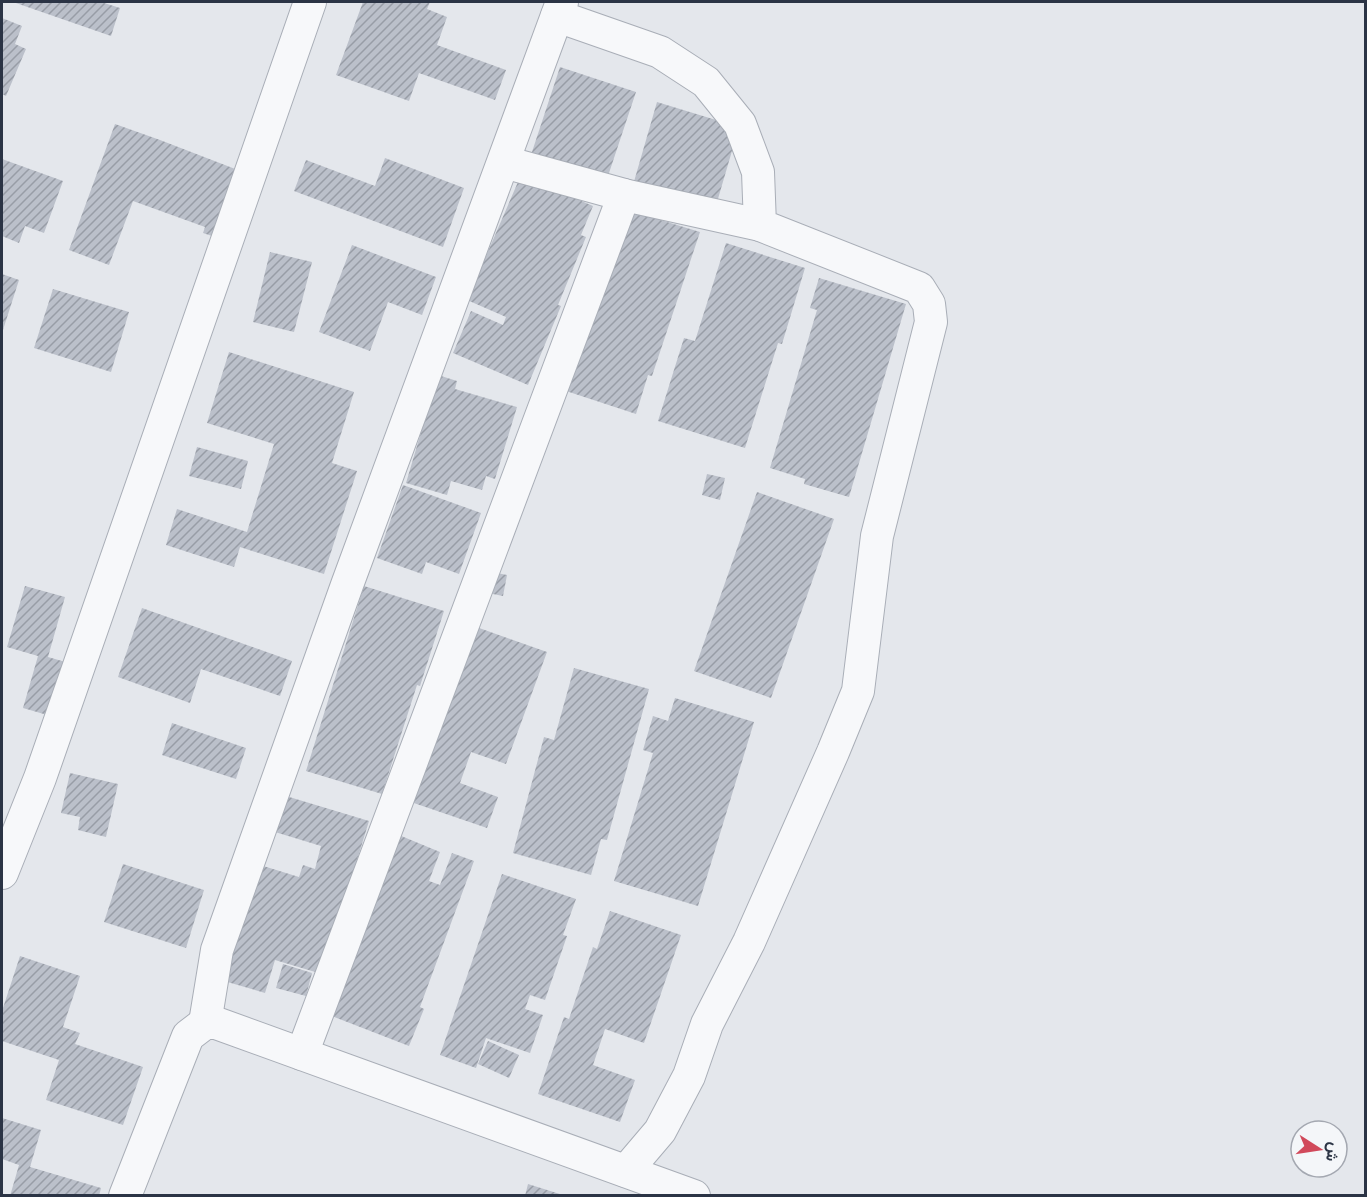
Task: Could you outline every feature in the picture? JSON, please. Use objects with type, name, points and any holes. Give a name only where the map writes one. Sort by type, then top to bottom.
[{"type":"street","points":[[2,873],[40,778],[310,2]]},
{"type":"street","points":[[205,1023],[217,950],[351,574],[560,9],[660,52],[706,82],[741,124],[759,172],[760,225]]},
{"type":"street","points":[[504,162],[624,195],[760,225],[919,288],[929,303],[931,322],[877,536],[858,691],[749,942],[707,1024],[689,1076],[660,1131],[626,1171]]},
{"type":"street","points":[[302,1054],[624,195]]},
{"type":"street","points":[[125,1196],[188,1036],[205,1023],[216,1023],[694,1196]]},
{"type":"building","points":[[13,2],[101,2],[120,8],[111,36]]},
{"type":"building","points":[[363,2],[430,2],[427,9],[447,17],[437,45],[506,70],[495,100],[419,73],[409,101],[336,75]]},
{"type":"building","points":[[2,18],[22,26],[15,44],[26,49],[6,96],[2,94]]},
{"type":"building","points":[[560,67],[636,92],[607,179],[529,161]]},
{"type":"building","points":[[657,102],[739,127],[715,209],[633,185]]},
{"type":"building","points":[[115,124],[264,180],[221,239],[203,233],[205,227],[133,201],[109,265],[69,250]]},
{"type":"building","points":[[385,158],[464,188],[443,247],[294,191],[306,160],[375,186]]},
{"type":"building","points":[[2,159],[63,181],[44,233],[25,226],[19,243],[2,236]]},
{"type":"building","points":[[521,175],[593,206],[581,235],[586,237],[558,305],[561,306],[528,385],[453,353],[471,311],[503,325],[506,317],[467,300]]},
{"type":"building","points":[[618,207],[700,232],[652,376],[648,375],[636,414],[560,389]]},
{"type":"building","points":[[726,243],[805,268],[782,344],[778,343],[745,448],[658,421],[684,338],[695,341]]},
{"type":"building","points":[[352,245],[436,277],[422,315],[388,302],[370,351],[319,332]]},
{"type":"building","points":[[270,252],[312,262],[294,332],[253,322]]},
{"type":"building","points":[[2,274],[19,280],[2,333]]},
{"type":"building","points":[[819,278],[906,304],[849,497],[804,484],[805,479],[770,468],[817,310],[810,308]]},
{"type":"building","points":[[53,289],[129,312],[111,372],[34,348]]},
{"type":"building","points":[[229,352],[354,392],[332,463],[357,471],[324,574],[240,547],[234,567],[166,545],[177,509],[247,532],[274,444],[207,423]]},
{"type":"building","points":[[438,375],[457,381],[455,389],[517,407],[495,479],[486,476],[482,490],[451,481],[447,495],[406,483]]},
{"type":"building","points":[[197,447],[248,461],[241,489],[189,476]]},
{"type":"building","points":[[707,474],[725,478],[720,500],[702,495]]},
{"type":"building","points":[[403,485],[481,513],[459,574],[426,562],[422,574],[377,558]]},
{"type":"building","points":[[757,492],[834,519],[771,698],[694,671]]},
{"type":"building","points":[[487,571],[507,575],[503,596],[483,592]]},
{"type":"building","points":[[25,586],[65,597],[48,657],[83,667],[68,721],[23,708],[38,656],[7,647]]},
{"type":"building","points":[[364,586],[444,611],[420,686],[417,685],[382,794],[306,771]]},
{"type":"building","points":[[142,608],[292,661],[280,696],[201,669],[190,703],[118,677]]},
{"type":"building","points":[[468,624],[547,652],[506,764],[471,752],[460,783],[498,797],[487,828],[405,800]]},
{"type":"building","points":[[574,668],[649,689],[607,840],[601,839],[591,875],[513,853],[544,737],[554,740]]},
{"type":"building","points":[[675,698],[754,722],[698,906],[614,881],[653,753],[643,750],[653,716],[668,721]]},
{"type":"building","points":[[172,723],[246,748],[236,779],[162,755]]},
{"type":"building","points":[[70,773],[118,784],[106,837],[78,830],[80,817],[61,813]]},
{"type":"building","points":[[286,796],[369,821],[322,974],[275,960],[265,993],[224,981],[260,865],[299,877],[303,865],[315,869],[321,846],[275,832]]},
{"type":"building","points":[[394,833],[440,852],[429,881],[440,885],[452,853],[474,861],[420,1007],[424,1009],[409,1046],[324,1013]]},
{"type":"building","points":[[123,864],[204,890],[186,948],[104,922]]},
{"type":"building","points":[[502,874],[576,899],[563,935],[567,936],[545,1000],[530,995],[525,1009],[543,1015],[530,1053],[486,1038],[476,1068],[440,1055]]},
{"type":"building","points":[[610,911],[681,935],[644,1043],[605,1029],[593,1065],[635,1080],[620,1122],[538,1094],[564,1017],[569,1019],[593,947],[597,949]]},
{"type":"building","points":[[20,956],[80,976],[63,1027],[80,1033],[75,1044],[143,1067],[123,1125],[46,1100],[59,1060],[2,1041],[2,1011]]},
{"type":"building","points":[[283,964],[312,973],[306,996],[276,988]]},
{"type":"building","points":[[488,1041],[519,1055],[509,1078],[478,1064]]},
{"type":"building","points":[[2,1118],[41,1130],[30,1167],[101,1188],[99,1196],[10,1196],[19,1165],[2,1159]]},
{"type":"building","points":[[528,1184],[563,1195],[563,1196],[525,1196]]}]
